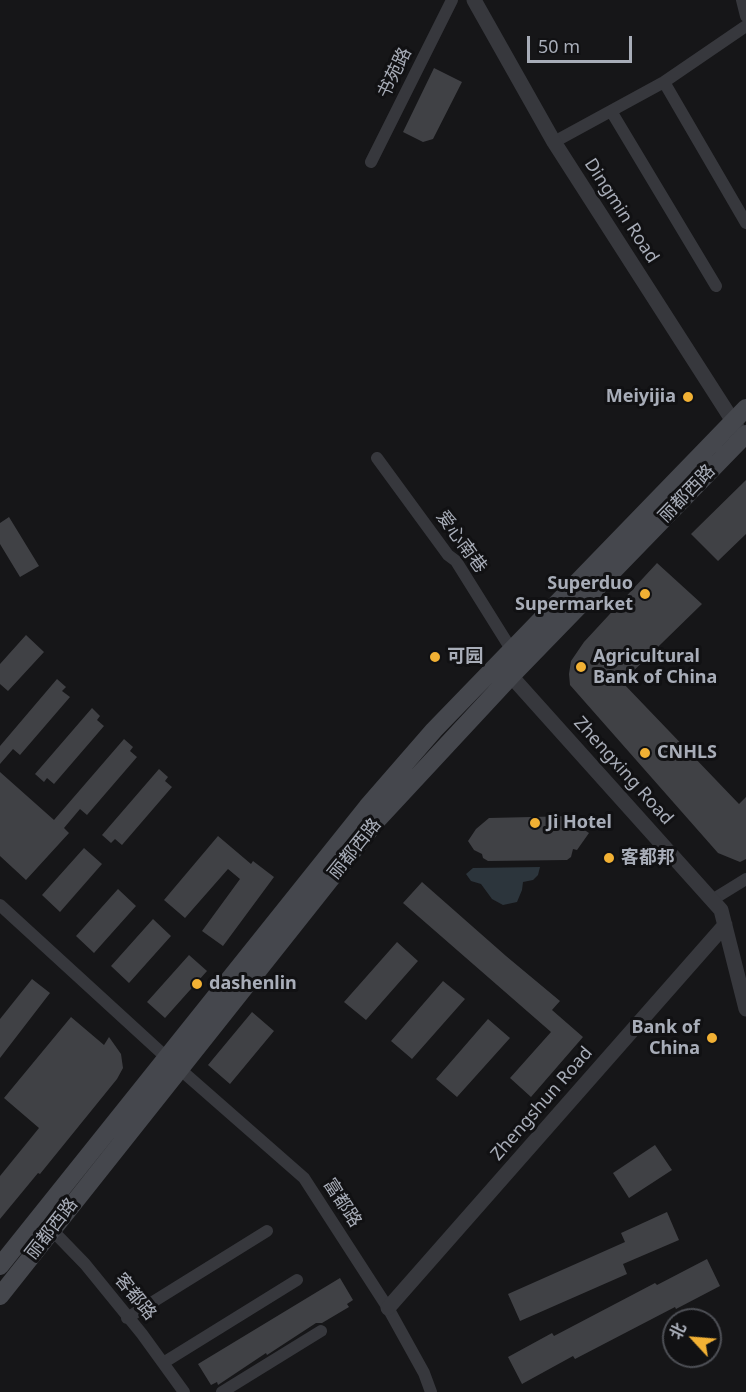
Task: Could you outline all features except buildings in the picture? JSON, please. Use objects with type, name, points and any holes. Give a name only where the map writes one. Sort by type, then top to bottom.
[{"type":"main road","name":"丽都西路","points":[[0,1266],[507,663],[746,408]]},
{"type":"main road","name":"丽都西路","points":[[507,663],[745,435]]},
{"type":"main road","name":"丽都西路","points":[[0,1296],[52,1230],[173,1062]]},
{"type":"street","name":"书苑路","points":[[371,162],[452,0]]},
{"type":"street","name":"Dingmin Road","points":[[474,0],[554,142],[732,421],[745,435]]},
{"type":"street","points":[[742,0],[746,16]]},
{"type":"street","points":[[554,142],[664,82],[746,26]]},
{"type":"street","points":[[664,82],[746,223]]},
{"type":"street","points":[[611,111],[716,286]]},
{"type":"street","name":"爱心南巷","points":[[377,458],[448,555],[456,561],[507,663]]},
{"type":"street","name":"Zhengxing Road","points":[[507,663],[722,910],[746,1009]]},
{"type":"street","points":[[712,900],[746,879]]},
{"type":"street","name":"富都路","points":[[0,905],[304,1178],[388,1308],[424,1373],[431,1392]]},
{"type":"street","name":"Zhengshun Road","points":[[388,1308],[725,925]]},
{"type":"street","name":"客都路","points":[[52,1230],[85,1264],[164,1363],[184,1392]]},
{"type":"street","points":[[127,1318],[267,1231]]},
{"type":"street","points":[[164,1363],[297,1280]]},
{"type":"street","points":[[222,1392],[321,1331]]},
{"type":"shaded area","points":[[540,867],[538,875],[533,880],[523,882],[517,902],[503,905],[492,899],[481,884],[471,881],[466,874],[473,868]]},
{"type":"place","name":"Meiyijia","points":[[688,397]]},
{"type":"place","name":"Superduo Supermarket","points":[[645,594]]},
{"type":"place","name":"可园","points":[[435,657]]},
{"type":"place","name":"Agricultural Bank of China","points":[[581,667]]},
{"type":"place","name":"CNHLS","points":[[645,753]]},
{"type":"place","name":"Ji Hotel","points":[[535,823]]},
{"type":"place","name":"客都邦","points":[[609,858]]},
{"type":"place","name":"dashenlin","points":[[197,984]]},
{"type":"place","name":"Bank of China","points":[[712,1038]]}]
